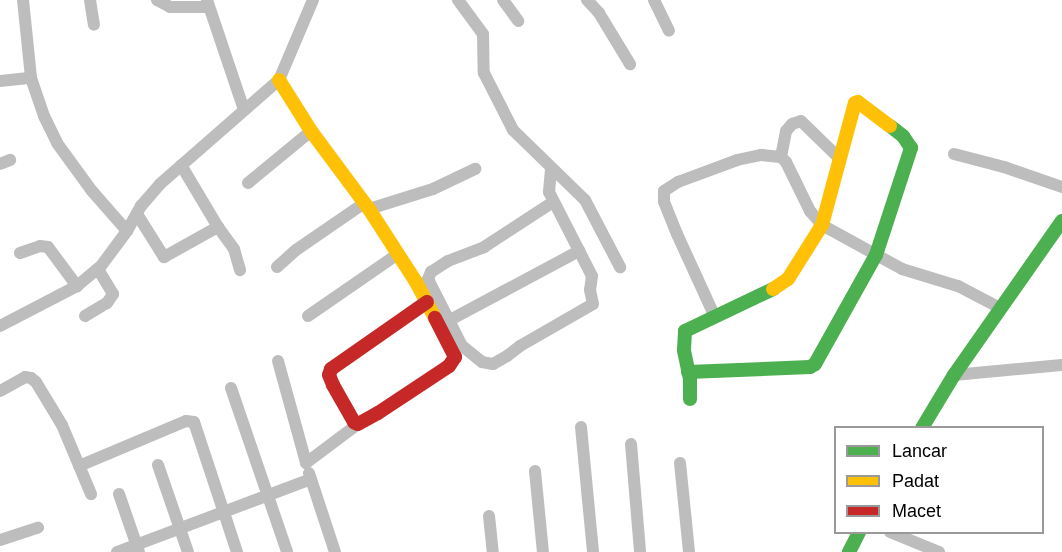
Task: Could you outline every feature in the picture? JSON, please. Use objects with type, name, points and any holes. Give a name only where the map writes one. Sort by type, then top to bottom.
[{"type":"street","points":[[23,0],[31,78],[57,143],[92,191],[127,231]]},
{"type":"street","points":[[90,0],[94,25]]},
{"type":"street","points":[[157,0],[170,7],[207,3],[243,110]]},
{"type":"street","points":[[0,326],[76,286],[98,269],[127,231],[150,195],[279,80],[313,0]]},
{"type":"street","points":[[458,0],[483,34],[484,74],[513,130],[551,169],[566,179],[585,200],[620,267]]},
{"type":"street","points":[[503,0],[518,21]]},
{"type":"street","points":[[587,0],[599,13]]},
{"type":"street","points":[[593,0],[630,64]]},
{"type":"street","points":[[654,0],[669,31]]},
{"type":"street","points":[[0,81],[31,78]]},
{"type":"street","points":[[279,80],[311,131],[398,254],[455,357],[449,366],[358,424],[306,463]]},
{"type":"street","points":[[688,372],[810,367],[820,356],[847,311],[876,255],[911,148],[909,141],[858,102],[852,109],[822,225],[788,279],[768,293],[691,326],[685,331],[684,350],[690,399]]},
{"type":"street","points":[[839,158],[801,121],[792,124],[786,131],[781,144],[781,157],[794,176],[810,211],[822,225],[902,269],[973,293],[1000,308]]},
{"type":"street","points":[[248,183],[311,131]]},
{"type":"street","points":[[954,154],[1004,167],[1062,187]]},
{"type":"street","points":[[715,316],[677,234],[664,201],[664,191],[678,182],[736,160],[761,155],[781,157]]},
{"type":"street","points":[[181,165],[234,249],[240,270]]},
{"type":"street","points":[[277,267],[296,250],[366,207],[433,189],[475,169]]},
{"type":"street","points":[[551,169],[549,192],[592,276],[590,290],[593,304],[520,346],[507,356],[493,363],[482,362],[462,346],[428,279],[431,272],[448,261],[484,247],[553,202]]},
{"type":"street","points":[[137,214],[164,257],[218,227]]},
{"type":"street","points":[[923,426],[954,375],[1062,221]]},
{"type":"street","points":[[20,253],[40,246],[48,247],[76,286]]},
{"type":"street","points":[[448,321],[579,251]]},
{"type":"street","points":[[308,316],[398,254]]},
{"type":"street","points":[[85,316],[107,303],[113,294],[98,269]]},
{"type":"street","points":[[358,424],[349,417],[333,385],[329,375],[331,369],[426,302]]},
{"type":"street","points":[[278,361],[306,463],[335,552]]},
{"type":"street","points":[[954,375],[1062,365]]},
{"type":"street","points":[[0,390],[19,379],[31,378],[62,425],[91,494]]},
{"type":"street","points":[[231,388],[287,552]]},
{"type":"street","points":[[79,466],[186,421],[194,422],[237,552]]},
{"type":"street","points":[[581,427],[592,552]]},
{"type":"street","points":[[631,444],[640,552]]},
{"type":"street","points":[[680,463],[690,552]]},
{"type":"street","points":[[158,465],[188,552]]},
{"type":"street","points":[[535,471],[543,552]]},
{"type":"street","points":[[117,552],[137,548],[180,527],[311,479]]},
{"type":"street","points":[[119,494],[137,548]]},
{"type":"street","points":[[489,516],[493,552]]},
{"type":"street","points":[[0,540],[38,528]]},
{"type":"street","points":[[849,552],[858,534]]},
{"type":"street","points":[[895,534],[939,552]]},
{"type":"traffic: fast","points":[[688,372],[810,367],[815,364],[876,255],[911,148],[903,136],[890,126]]},
{"type":"traffic: fast","points":[[923,426],[954,375],[1062,221]]},
{"type":"traffic: fast","points":[[690,399],[690,379],[684,350],[685,331],[773,289]]},
{"type":"traffic: fast","points":[[849,552],[858,534]]},
{"type":"traffic: slow","points":[[279,80],[311,131],[369,209],[416,282],[435,318]]},
{"type":"traffic: slow","points":[[773,289],[788,279],[822,225],[855,103],[858,102],[890,126]]},
{"type":"traffic: jam","points":[[427,302],[331,369],[329,375],[333,385],[354,422],[358,424],[378,413],[449,366],[455,357],[435,318]]}]
